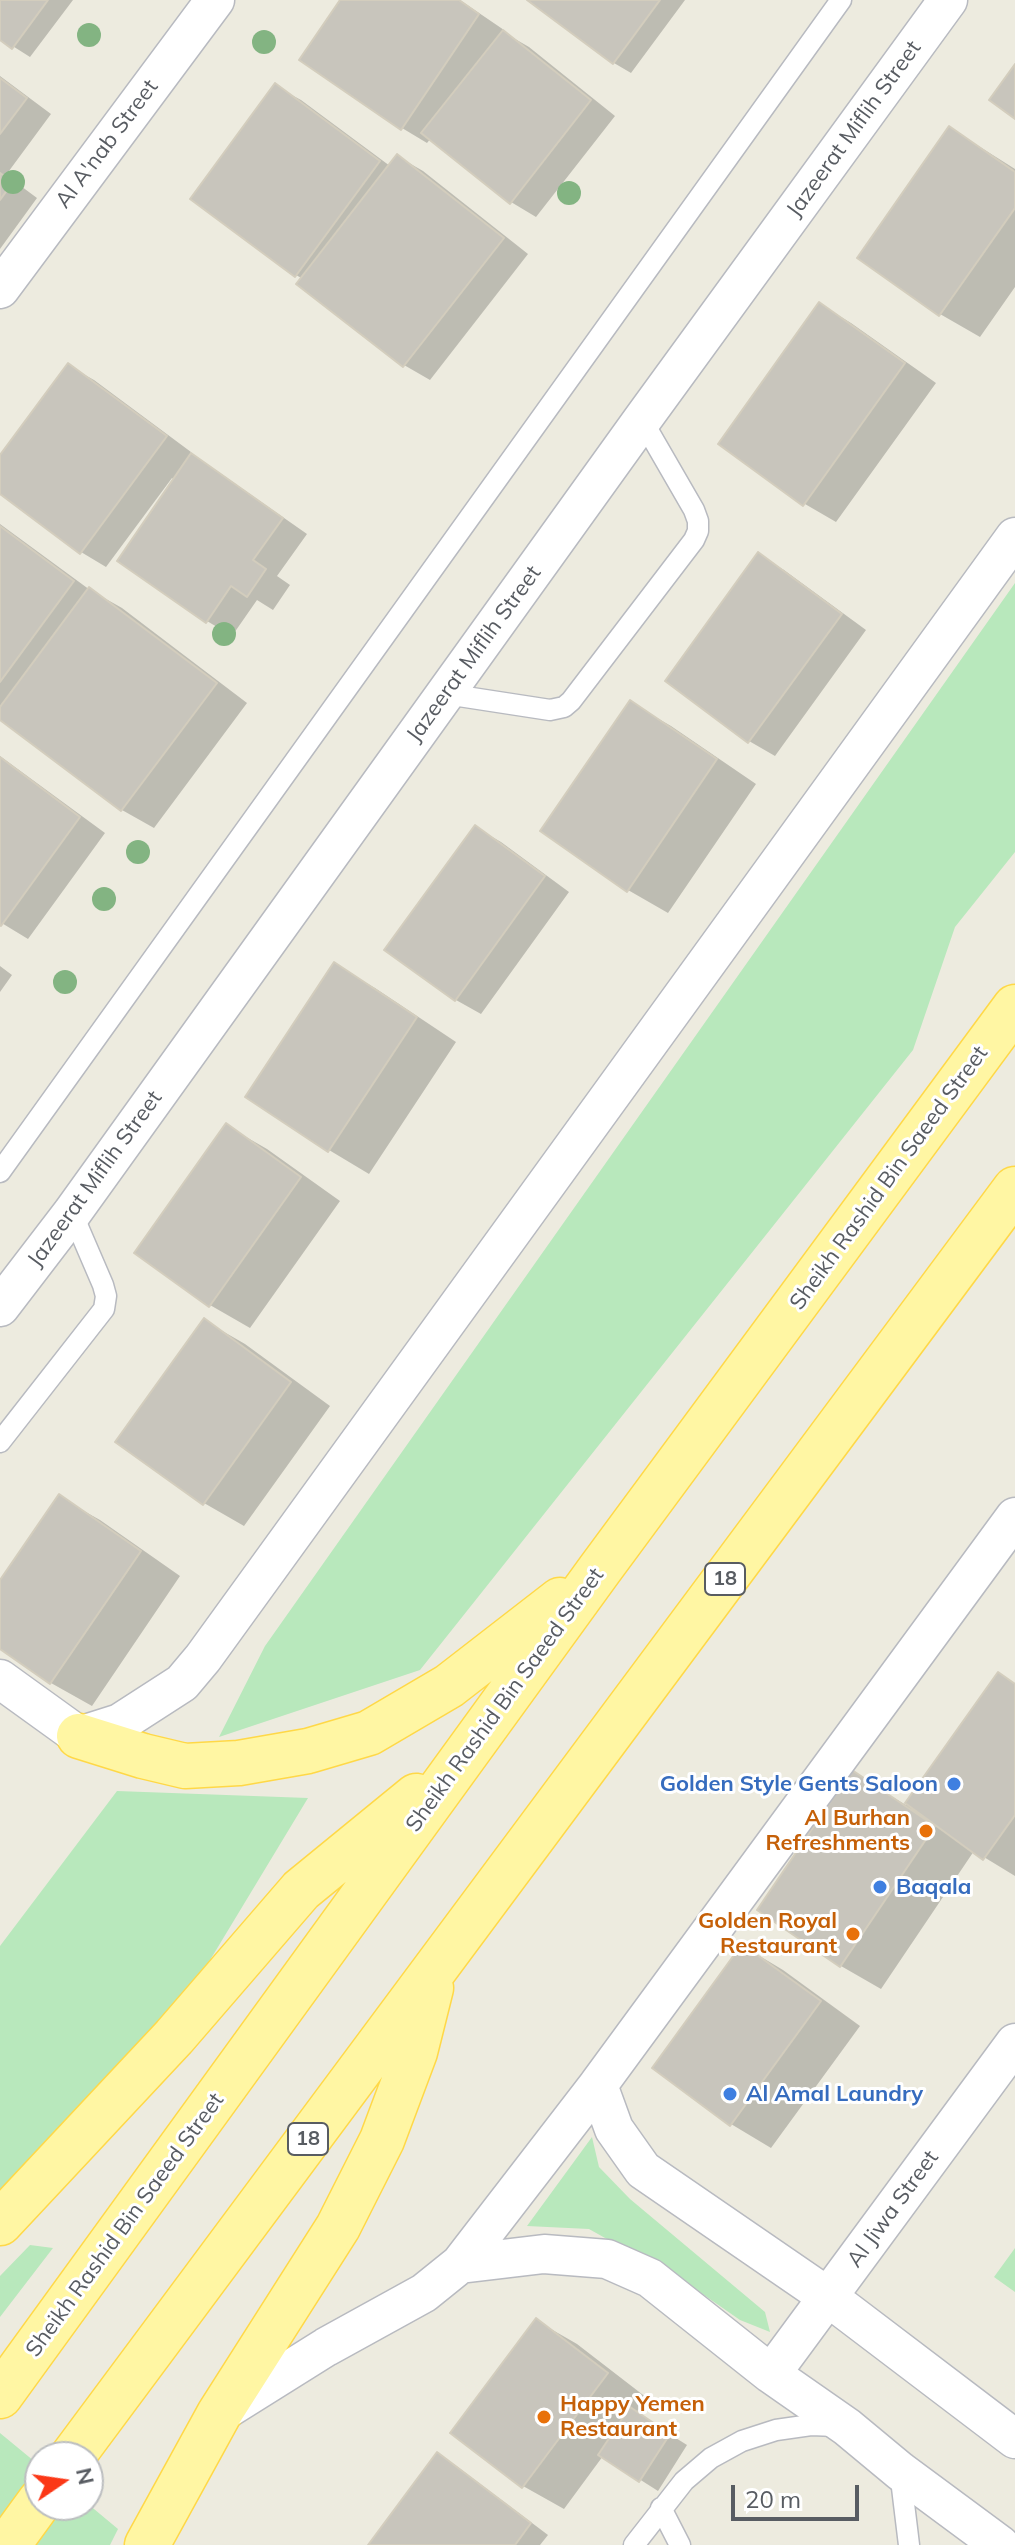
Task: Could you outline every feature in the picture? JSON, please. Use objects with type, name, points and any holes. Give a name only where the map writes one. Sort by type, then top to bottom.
[{"type":"main road","name":"Sheikh Rashid Bin Saeed Street","points":[[0,2396],[600,1569],[1015,1007]]},
{"type":"main road","name":"18","points":[[84,2441],[1015,1189]]},
{"type":"main road","points":[[79,1736],[185,1766],[253,1761],[308,1751],[369,1733],[449,1686],[600,1569]]},
{"type":"main road","points":[[0,2223],[174,2037],[301,1890],[461,1760]]},
{"type":"main road","points":[[147,2545],[219,2414],[338,2227],[382,2140],[415,2052],[436,1970]]},
{"type":"main road","points":[[8,2545],[25,2521]]},
{"type":"street","name":"Al A'nab Street","points":[[0,289],[215,0]]},
{"type":"street","name":"Jazeerat Miflih Street","points":[[0,1307],[72,1213],[948,0]]},
{"type":"street","points":[[0,1679],[79,1736],[120,1723],[182,1683],[1015,537]]},
{"type":"street","points":[[219,2414],[326,2347],[424,2293],[460,2264],[598,2085],[1015,1517]]},
{"type":"street","name":"Al Jiwa Street","points":[[771,2374],[1015,2043]]},
{"type":"street","points":[[598,2085],[614,2129],[643,2170],[828,2297],[1015,2439]]},
{"type":"street","points":[[460,2264],[544,2254],[607,2259],[650,2278],[771,2374],[847,2427],[900,2471],[1000,2545]]},
{"type":"lane","points":[[0,1172],[841,0]]},
{"type":"lane","points":[[446,694],[550,710],[564,707],[694,540],[698,521],[694,510],[642,420]]},
{"type":"lane","points":[[0,1442],[104,1309],[106,1296],[103,1285],[72,1213]]},
{"type":"lane","points":[[634,2545],[684,2481],[711,2458],[742,2441],[776,2430],[811,2425],[847,2427]]},
{"type":"lane","points":[[900,2471],[909,2545]]},
{"type":"lane","points":[[661,2508],[680,2545]]},
{"type":"green space","points":[[1015,583],[1015,852],[955,927],[913,1050],[420,1670],[219,1737],[265,1646]]},
{"type":"green space","points":[[117,1791],[308,1798],[201,1975],[0,2199],[0,1946]]},
{"type":"green space","points":[[592,2137],[599,2167],[630,2199],[765,2312],[770,2332],[740,2320],[691,2286],[589,2229],[527,2226]]},
{"type":"green space","points":[[30,2245],[53,2248],[0,2317],[0,2276]]},
{"type":"green space","points":[[1015,2248],[1015,2292],[994,2277]]},
{"type":"green space","points":[[0,2433],[24,2453],[24,2521],[104,2521],[104,2517],[118,2529],[110,2545],[0,2545]]},
{"type":"building","points":[[0,0],[48,0],[12,49],[0,40]]},
{"type":"building","points":[[340,0],[459,0],[479,14],[401,130],[299,60]]},
{"type":"building","points":[[527,0],[660,0],[613,64]]},
{"type":"building","points":[[503,30],[591,100],[510,204],[421,133]]},
{"type":"building","points":[[1015,64],[1015,119],[989,100]]},
{"type":"building","points":[[0,78],[27,98],[0,134]]},
{"type":"building","points":[[275,83],[380,161],[295,277],[190,199]]},
{"type":"building","points":[[949,126],[1015,172],[1015,208],[939,316],[857,258]]},
{"type":"building","points":[[397,154],[504,238],[403,367],[296,284]]},
{"type":"building","points":[[0,173],[13,182],[0,200]]},
{"type":"building","points":[[819,302],[905,363],[803,506],[718,444]]},
{"type":"building","points":[[68,363],[167,436],[80,554],[0,494],[0,455]]},
{"type":"building","points":[[191,453],[283,518],[253,560],[266,569],[247,597],[231,586],[206,623],[117,561]]},
{"type":"building","points":[[0,526],[74,581],[0,682]]},
{"type":"building","points":[[758,552],[842,614],[748,743],[665,681]]},
{"type":"building","points":[[89,587],[217,683],[121,811],[0,720],[0,707]]},
{"type":"building","points":[[630,700],[717,759],[627,892],[540,831]]},
{"type":"building","points":[[0,757],[80,817],[1,926],[0,925]]},
{"type":"building","points":[[475,825],[545,876],[455,1001],[384,950]]},
{"type":"building","points":[[334,962],[417,1017],[328,1152],[245,1097]]},
{"type":"building","points":[[226,1123],[301,1177],[209,1307],[134,1253]]},
{"type":"building","points":[[204,1318],[291,1382],[203,1505],[115,1442]]},
{"type":"building","points":[[59,1494],[141,1551],[50,1684],[0,1649],[0,1580]]},
{"type":"building","points":[[998,1672],[1015,1684],[1015,1815],[983,1860],[905,1803]]},
{"type":"building","points":[[852,1770],[935,1826],[840,1967],[757,1910]]},
{"type":"building","points":[[742,1944],[821,2001],[730,2126],[652,2068]]},
{"type":"building","points":[[536,2318],[608,2373],[522,2488],[450,2433]]},
{"type":"building","points":[[630,2407],[670,2434],[639,2482],[598,2455]]},
{"type":"building","points":[[437,2452],[531,2523],[515,2545],[368,2545]]},
{"type":"place","name":"Golden Style Gents Saloon","points":[[954,1784]]},
{"type":"place","name":"Al Burhan Refreshments","points":[[926,1831]]},
{"type":"place","name":"Baqala","points":[[880,1887]]},
{"type":"place","name":"Golden Royal Restaurant","points":[[853,1934]]},
{"type":"place","name":"Al Amal Laundry","points":[[730,2094]]},
{"type":"place","name":"Happy Yemen Restaurant","points":[[544,2417]]}]
